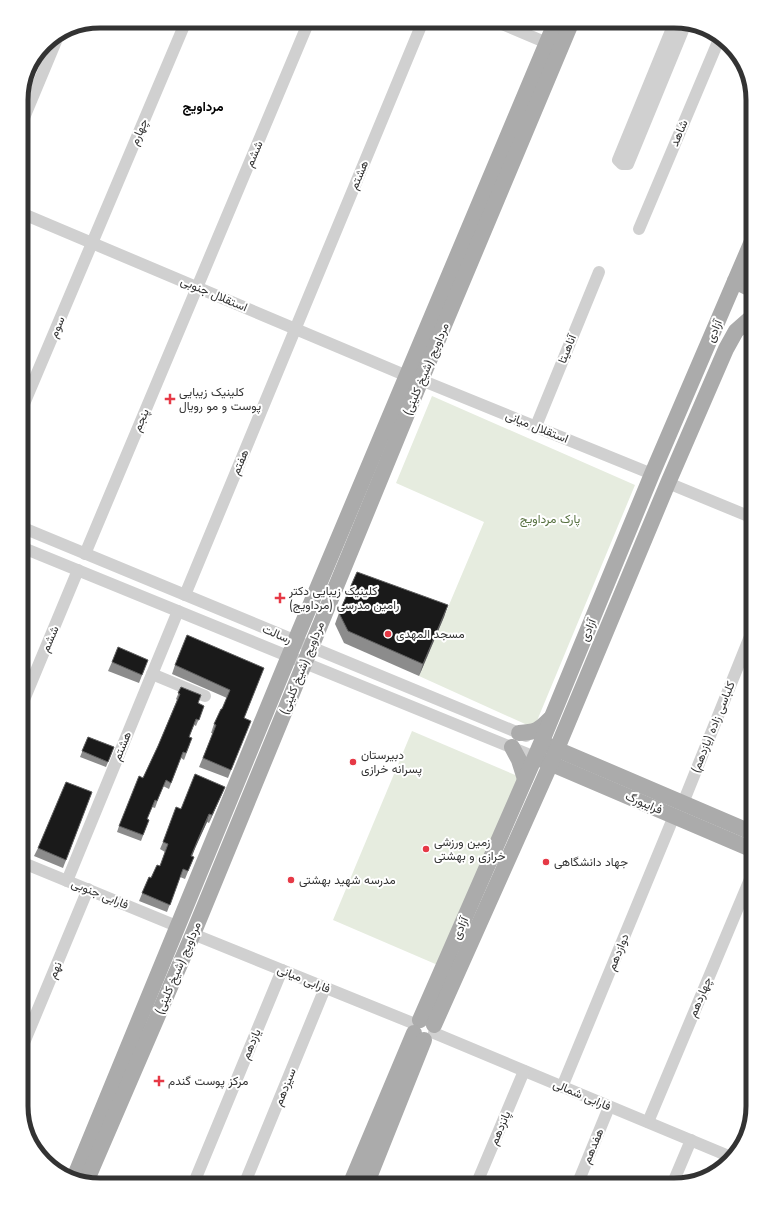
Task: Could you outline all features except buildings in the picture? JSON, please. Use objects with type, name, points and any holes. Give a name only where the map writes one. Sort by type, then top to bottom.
[{"type":"main road","name":"مرداویج (شیخ کلینی)","points":[[88,1177],[193,934],[311,648],[414,378],[553,28]]},
{"type":"main road","name":"مرداویج (شیخ کلینی)","points":[[76,1174],[289,657],[569,28]]},
{"type":"main road","name":"آزادی","points":[[369,1178],[424,1029],[525,779],[552,718],[652,474],[746,255]]},
{"type":"main road","points":[[735,281],[746,286]]},
{"type":"main road","name":"آزادی","points":[[353,1178],[542,782],[668,482],[726,349],[736,331],[746,322]]},
{"type":"main road","points":[[525,779],[519,760],[516,740],[540,729],[552,718]]},
{"type":"main road","points":[[568,721],[568,738],[571,750],[576,757]]},
{"type":"main road","name":"فرایبورگ","points":[[538,750],[553,756],[581,776],[679,810],[746,830]]},
{"type":"main road","name":"فرایبورگ","points":[[553,756],[576,757],[746,846]]},
{"type":"main road","points":[[542,782],[581,776]]},
{"type":"street","name":"چهارم","points":[[92,243],[183,28]]},
{"type":"street","name":"ششم","points":[[198,286],[306,28]]},
{"type":"street","name":"هشتم","points":[[295,329],[420,28]]},
{"type":"street","points":[[512,28],[548,43]]},
{"type":"street","points":[[672,28],[618,160],[622,164],[628,164],[684,29]]},
{"type":"street","name":"شاهد","points":[[639,230],[718,43]]},
{"type":"street","points":[[28,108],[55,44]]},
{"type":"street","name":"استقلال جنوبی","points":[[28,216],[198,286],[295,329],[414,378]]},
{"type":"street","name":"سوم","points":[[28,394],[92,243]]},
{"type":"street","name":"آناهیتا","points":[[536,426],[598,272]]},
{"type":"street","name":"پنجم","points":[[85,554],[198,286]]},
{"type":"street","name":"هفتم","points":[[184,595],[295,329]]},
{"type":"street","name":"استقلال میانی","points":[[414,378],[652,474]]},
{"type":"street","points":[[668,482],[746,515]]},
{"type":"street","name":"رسالت","points":[[28,530],[311,648],[538,750]]},
{"type":"street","name":"رسالت","points":[[28,550],[289,657]]},
{"type":"street","name":"ششم","points":[[28,690],[78,570]]},
{"type":"street","name":"هشتم","points":[[67,881],[178,611]]},
{"type":"street","name":"کلباسی زاده (یازدهم)","points":[[679,810],[746,646]]},
{"type":"street","points":[[289,657],[304,663]]},
{"type":"street","name":"رسالت","points":[[304,663],[516,740]]},
{"type":"street","points":[[152,674],[205,696]]},
{"type":"street","name":"دوازدهم","points":[[562,1087],[679,810]]},
{"type":"street","name":"فارابی جنوبی","points":[[28,865],[178,927]]},
{"type":"street","name":"نهم","points":[[28,1033],[88,889]]},
{"type":"street","name":"چهاردهم","points":[[648,1122],[746,889]]},
{"type":"street","name":"فارابی میانی","points":[[193,934],[424,1029]]},
{"type":"street","name":"یازدهم","points":[[196,1178],[282,970]]},
{"type":"street","name":"سیزدهم","points":[[247,1178],[326,988]]},
{"type":"street","name":"فارابی شمالی","points":[[424,1029],[727,1155]]},
{"type":"street","name":"پانزدهم","points":[[479,1178],[524,1071]]},
{"type":"street","name":"هفدهم","points":[[580,1178],[610,1106]]},
{"type":"street","points":[[675,1178],[691,1140]]},
{"type":"green space","name":"پارک مرداویج","points":[[432,396],[635,485],[534,728],[419,676],[484,522],[396,483]]},
{"type":"green space","name":"زمین ورزشی خرازی و بهشتی","points":[[412,731],[520,777],[440,966],[333,920]]},
{"type":"place","name":"کلینیک زیبایی پوست و مو رویال","points":[[170,399]]},
{"type":"place","name":"کلینیک زیبایی دکتر رامین مدرسی (مرداویج)","points":[[280,598]]},
{"type":"place","name":"مسجد المهدی","points":[[388,634]]},
{"type":"place","name":"دبیرستان پسرانه خرازی","points":[[353,762]]},
{"type":"place","name":"زمین ورزشی خرازی و بهشتی","points":[[426,849]]},
{"type":"place","name":"جهاد دانشگاهی","points":[[546,862]]},
{"type":"place","name":"مدرسه شهید بهشتی","points":[[291,880]]},
{"type":"place","name":"مرکز پوست گندم","points":[[159,1081]]},
{"type":"district","name":"مرداویج","points":[[203,106]]}]
